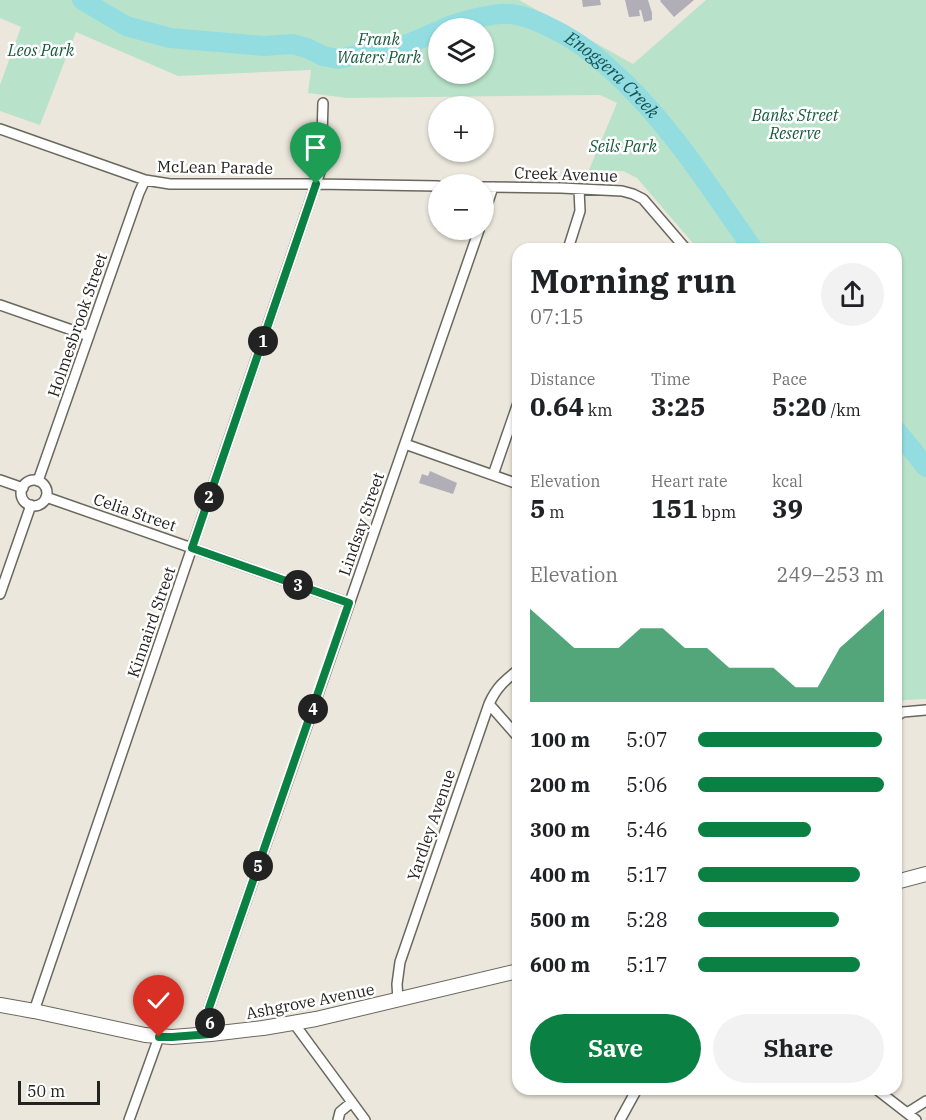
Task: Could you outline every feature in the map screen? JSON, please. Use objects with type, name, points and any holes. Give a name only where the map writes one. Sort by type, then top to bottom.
[{"type":"main road","points":[[902,880],[926,874]]},
{"type":"main road","name":"Ashgrove Avenue","points":[[0,1005],[145,1035],[172,1037],[211,1034],[316,1019],[512,972]]},
{"type":"street","name":"Kinnaird Street","points":[[34,1011],[321,169],[323,103]]},
{"type":"street","name":"McLean Parade","points":[[0,129],[145,180],[170,184],[428,186]]},
{"type":"street","name":"Holmesbrook Street","points":[[38,481],[145,180]]},
{"type":"street","name":"Creek Avenue","points":[[494,187],[622,191],[633,194],[643,199],[681,243]]},
{"type":"street","points":[[570,243],[580,211],[579,189]]},
{"type":"street","name":"Lindsay Street","points":[[211,1034],[209,1008],[476,240]]},
{"type":"street","points":[[0,305],[88,336]]},
{"type":"street","points":[[493,475],[512,420]]},
{"type":"street","points":[[405,444],[512,482]]},
{"type":"street","points":[[0,480],[23,488]]},
{"type":"street","points":[[30,481],[38,481],[45,486],[46,497],[41,504],[31,506],[23,499],[23,488],[30,481]]},
{"type":"street","name":"Celia Street","points":[[46,497],[349,603]]},
{"type":"street","points":[[0,594],[31,506]]},
{"type":"street","name":"Yardley Avenue","points":[[398,1000],[397,984],[400,962],[489,704],[494,692],[512,675]]},
{"type":"street","points":[[489,704],[512,730]]},
{"type":"street","points":[[902,713],[926,710]]},
{"type":"street","points":[[293,1023],[365,1120]]},
{"type":"street","points":[[129,1120],[159,1037]]},
{"type":"street","points":[[620,1120],[634,1095]]},
{"type":"street","points":[[884,1095],[916,1120]]},
{"type":"street","points":[[907,1113],[926,1101]]},
{"type":"street","points":[[338,1120],[340,1112],[351,1102]]},
{"type":"green space","points":[[0,0],[519,0],[633,64],[706,0],[926,0],[926,699],[902,701],[902,243],[693,243],[637,178],[623,171],[589,170],[617,103],[600,95],[347,98],[308,93],[311,70],[178,76],[76,32],[40,125],[0,111],[0,85],[21,27],[0,18]]},
{"type":"building","points":[[582,0],[600,0],[601,5],[583,7]]},
{"type":"building","points":[[625,0],[648,0],[652,20],[644,22],[641,10],[639,10],[640,16],[629,17]]},
{"type":"building","points":[[661,0],[694,0],[674,17]]},
{"type":"building","points":[[430,471],[457,483],[453,494],[419,483],[422,474],[428,476]]},
{"type":"waterway","name":"Enoggera Creek","points":[[82,0],[126,26],[170,38],[264,46],[292,44],[338,59],[408,44],[428,35]]},
{"type":"waterway","name":"Enoggera Creek","points":[[478,18],[504,14],[527,18],[563,34],[598,59],[622,80],[659,119],[749,243]]},
{"type":"waterway","name":"Enoggera Creek","points":[[902,437],[926,467]]},
{"type":"route","points":[[159,1037],[211,1034],[209,1008],[349,603],[192,548],[316,184]]},
{"type":"park label","name":"Frank Waters Park","points":[[379,48]]},
{"type":"park label","name":"Leos Park","points":[[41,50]]},
{"type":"park label","name":"Banks Street Reserve","points":[[795,124]]},
{"type":"park label","name":"Seils Park","points":[[623,146]]}]
